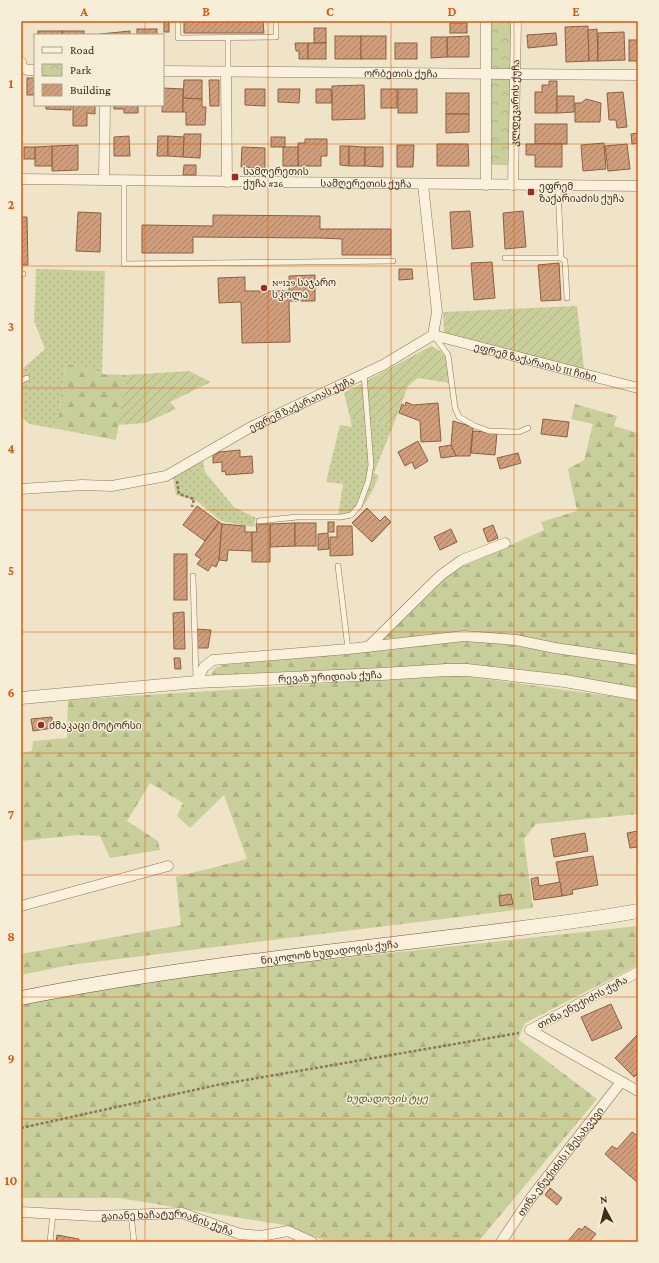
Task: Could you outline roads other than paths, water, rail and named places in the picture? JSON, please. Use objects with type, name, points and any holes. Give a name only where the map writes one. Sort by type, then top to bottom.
[{"type":"main road","name":"ნიკოლოზ ხუდადოვის ქუჩა","points":[[21,998],[74,988],[193,970],[562,923],[638,911]]},
{"type":"street","points":[[486,21],[486,185]]},
{"type":"street","name":"კლდეკარის ქუჩა","points":[[513,185],[516,21]]},
{"type":"street","points":[[21,62],[22,67],[27,70],[34,70]]},
{"type":"street","name":"ორბეთის ქუჩა","points":[[164,71],[638,75]]},
{"type":"street","points":[[227,72],[227,182]]},
{"type":"street","points":[[104,179],[105,106]]},
{"type":"street","name":"სამღერეთის ქუჩა","points":[[21,179],[104,179],[423,185],[638,186]]},
{"type":"street","points":[[423,185],[437,312],[433,335]]},
{"type":"street","name":"ეფრემ ზაქარაიას ქუჩა","points":[[21,489],[82,485],[112,486],[166,476],[251,427],[383,366],[433,335]]},
{"type":"street","name":"ეფრემ ზაქარაიას III ჩიხი","points":[[433,335],[638,388]]},
{"type":"street","points":[[368,647],[441,575],[462,560],[505,543]]},
{"type":"street","points":[[196,682],[204,667],[213,660],[348,649],[464,636],[516,640],[555,648],[638,660]]},
{"type":"street","name":"რევაზ ურიდიას ქუჩა","points":[[21,698],[196,682],[467,670],[565,681],[638,694]]},
{"type":"street","points":[[21,906],[168,866]]},
{"type":"street","name":"თინა ენუქიძის ქუჩა","points":[[638,972],[530,1030],[638,1091]]},
{"type":"street","name":"თინა ენუქიძის I შესახვევი","points":[[501,1242],[530,1199],[621,1082]]},
{"type":"street","name":"გაიანე ხაჩატურიანის ქუჩა","points":[[21,1212],[95,1216],[182,1213],[258,1239],[288,1231],[312,1242]]},
{"type":"lane","points":[[178,21],[178,38],[276,37],[276,21]]},
{"type":"lane","points":[[227,72],[228,38]]},
{"type":"lane","points":[[124,180],[124,264],[393,261]]},
{"type":"lane","points":[[558,186],[561,258],[565,261],[566,298]]},
{"type":"lane","points":[[505,258],[561,258]]},
{"type":"lane","points":[[433,335],[448,355],[455,408],[458,417],[475,426],[489,431],[520,432],[528,428]]},
{"type":"lane","points":[[259,521],[297,517],[341,517],[351,515],[359,506],[368,482],[371,465],[364,374]]},
{"type":"lane","points":[[21,381],[27,378]]},
{"type":"lane","points":[[338,566],[348,649]]},
{"type":"lane","points":[[193,576],[193,641],[196,682]]},
{"type":"lane","points":[[50,1242],[53,1213]]},
{"type":"lane","points":[[131,1214],[134,1242]]},
{"type":"place","name":"სამღერეთის ქუჩა #26","points":[[235,177]]},
{"type":"place","name":"ეფრემ ზაქარიაძის ქუჩა","points":[[531,192]]},
{"type":"place","name":"№129 საჯარო სკოლა","points":[[264,288]]},
{"type":"place","name":"ძმაკაცი მოტორსი","points":[[41,725]]},
{"type":"park label","name":"ხუდადოვის ტყე","points":[[387,1098]]}]
